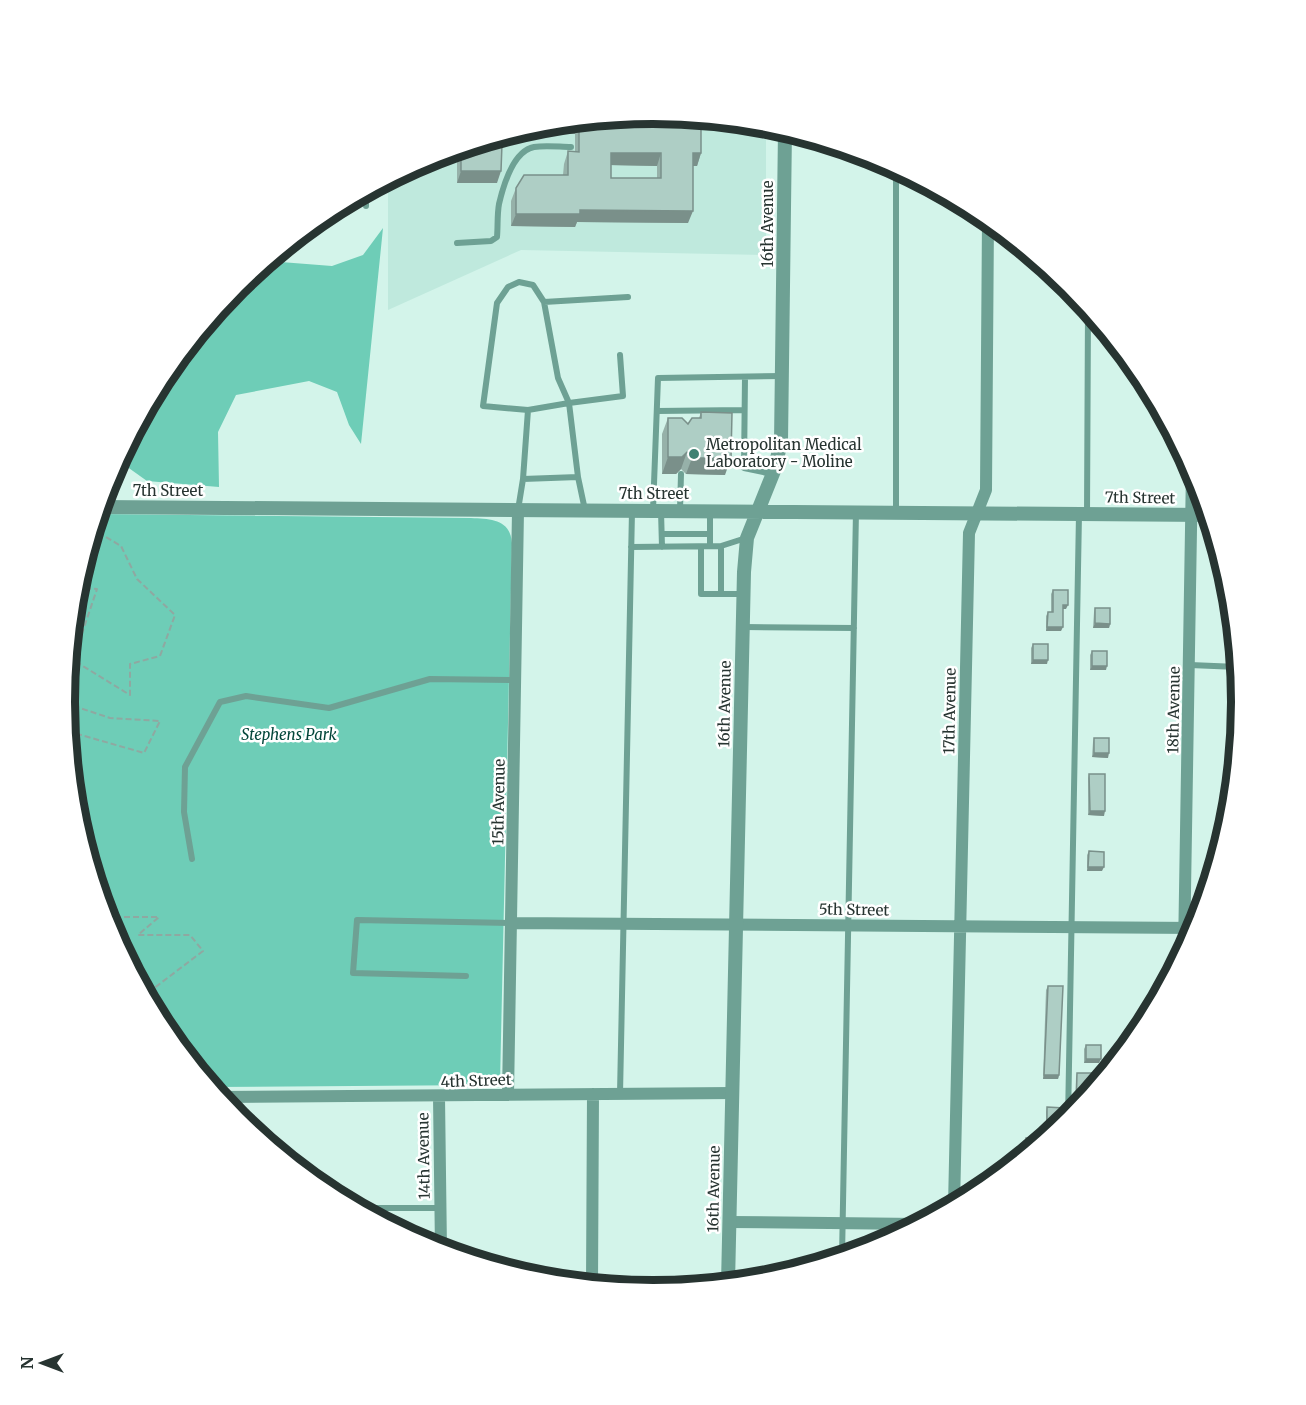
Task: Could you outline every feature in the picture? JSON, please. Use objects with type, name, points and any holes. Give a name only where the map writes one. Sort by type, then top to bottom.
[{"type":"street","name":"16th Avenue","points":[[728,1276],[744,594],[747,538],[772,474],[781,442],[785,140]]},
{"type":"street","name":"17th Avenue","points":[[954,1195],[969,533],[986,490],[988,232]]},
{"type":"street","name":"18th Avenue","points":[[1190,916],[1192,495]]},
{"type":"street","name":"7th Street","points":[[110,507],[856,511],[1199,516]]},
{"type":"street","name":"15th Avenue","points":[[508,1095],[518,511]]},
{"type":"street","name":"5th Street","points":[[511,923],[1185,928]]},
{"type":"street","name":"4th Street","points":[[231,1097],[733,1093]]},
{"type":"street","points":[[592,1277],[593,1094]]},
{"type":"street","name":"14th Avenue","points":[[439,1097],[441,1240]]},
{"type":"street","points":[[730,1222],[903,1224]]},
{"type":"lane","points":[[457,243],[491,241],[497,237],[498,206],[513,166],[527,150],[534,147],[571,147]]},
{"type":"lane","points":[[896,178],[896,512]]},
{"type":"lane","points":[[366,201],[366,206]]},
{"type":"lane","points":[[585,511],[578,477],[569,403],[558,378],[544,302],[533,285],[519,282],[508,287],[497,303],[483,406],[528,410],[569,403],[623,396],[620,355]]},
{"type":"lane","points":[[544,302],[628,297]]},
{"type":"lane","points":[[1068,1104],[1088,321]]},
{"type":"lane","points":[[662,547],[657,511],[658,378],[783,376]]},
{"type":"lane","points":[[745,377],[744,468],[772,474]]},
{"type":"lane","points":[[518,511],[523,479],[528,410]]},
{"type":"lane","points":[[657,411],[744,410]]},
{"type":"lane","points":[[681,411],[681,423]]},
{"type":"lane","points":[[680,511],[681,474]]},
{"type":"lane","points":[[523,479],[578,477]]},
{"type":"lane","points":[[620,1094],[632,511]]},
{"type":"lane","points":[[710,511],[710,546]]},
{"type":"lane","points":[[842,1249],[856,511]]},
{"type":"lane","points":[[662,534],[710,534]]},
{"type":"lane","points":[[631,547],[721,546],[747,538]]},
{"type":"lane","points":[[721,546],[721,594]]},
{"type":"lane","points":[[701,547],[701,594],[744,594]]},
{"type":"lane","points":[[743,627],[854,628]]},
{"type":"lane","points":[[1190,665],[1230,667]]},
{"type":"lane","points":[[192,859],[184,812],[185,767],[220,702],[246,696],[329,708],[430,679],[516,680]]},
{"type":"lane","points":[[466,976],[353,973],[357,920],[511,923]]},
{"type":"lane","points":[[373,1208],[440,1208]]},
{"type":"path","points":[[76,662],[130,695],[130,664],[160,656],[175,615],[137,579],[121,546],[101,534]]},
{"type":"path","points":[[78,645],[97,589],[86,588]]},
{"type":"path","points":[[75,706],[110,718],[160,721],[144,753],[76,734]]},
{"type":"path","points":[[117,917],[159,918],[138,935],[190,935],[202,951],[152,991]]},
{"type":"shaded area","points":[[653,124],[728,129],[766,136],[766,255],[521,250],[388,310],[388,189],[397,184],[432,168],[503,144],[578,129]]},
{"type":"green space","points":[[383,228],[361,444],[349,425],[337,392],[309,381],[236,395],[218,432],[219,487],[147,481],[126,466],[152,413],[194,351],[218,321],[272,268],[279,262],[332,266],[363,255]]},
{"type":"green space","name":"Stephens Park","points":[[107,514],[471,518],[492,520],[508,529],[512,543],[500,1083],[488,1085],[221,1087],[172,1024],[152,991],[119,924],[95,852],[80,778],[76,740],[76,665],[86,590]]},
{"type":"building","points":[[653,124],[701,127],[701,153],[693,153],[693,211],[580,210],[580,214],[516,214],[516,188],[524,175],[568,175],[568,151],[579,152],[579,129]],"holes":[[[611,153],[661,153],[661,178],[611,178]]]},
{"type":"building","points":[[502,144],[501,171],[461,171],[461,157]]},
{"type":"building","points":[[701,412],[732,413],[731,458],[692,458],[687,452],[682,457],[668,457],[668,418],[682,418],[688,424],[692,418],[701,418]]},
{"type":"building","points":[[1053,590],[1068,590],[1068,605],[1063,605],[1063,627],[1047,627],[1048,612],[1053,612]]},
{"type":"building","points":[[1095,608],[1110,608],[1110,624],[1095,623]]},
{"type":"building","points":[[1033,644],[1048,644],[1048,660],[1033,660]]},
{"type":"building","points":[[1092,651],[1107,651],[1107,666],[1092,666]]},
{"type":"building","points":[[1094,738],[1109,738],[1109,753],[1094,753]]},
{"type":"building","points":[[1089,774],[1105,774],[1105,811],[1090,811]]},
{"type":"building","points":[[1089,851],[1104,852],[1104,867],[1088,867]]},
{"type":"building","points":[[1048,986],[1063,986],[1059,1075],[1044,1075]]},
{"type":"building","points":[[1086,1045],[1101,1045],[1101,1059],[1086,1059]]},
{"type":"building","points":[[1077,1073],[1092,1073],[1092,1079],[1076,1096]]},
{"type":"building","points":[[1047,1107],[1064,1108],[1051,1121],[1047,1121]]},
{"type":"place","name":"Metropolitan Medical Laboratory - Moline","points":[[694,454]]}]
